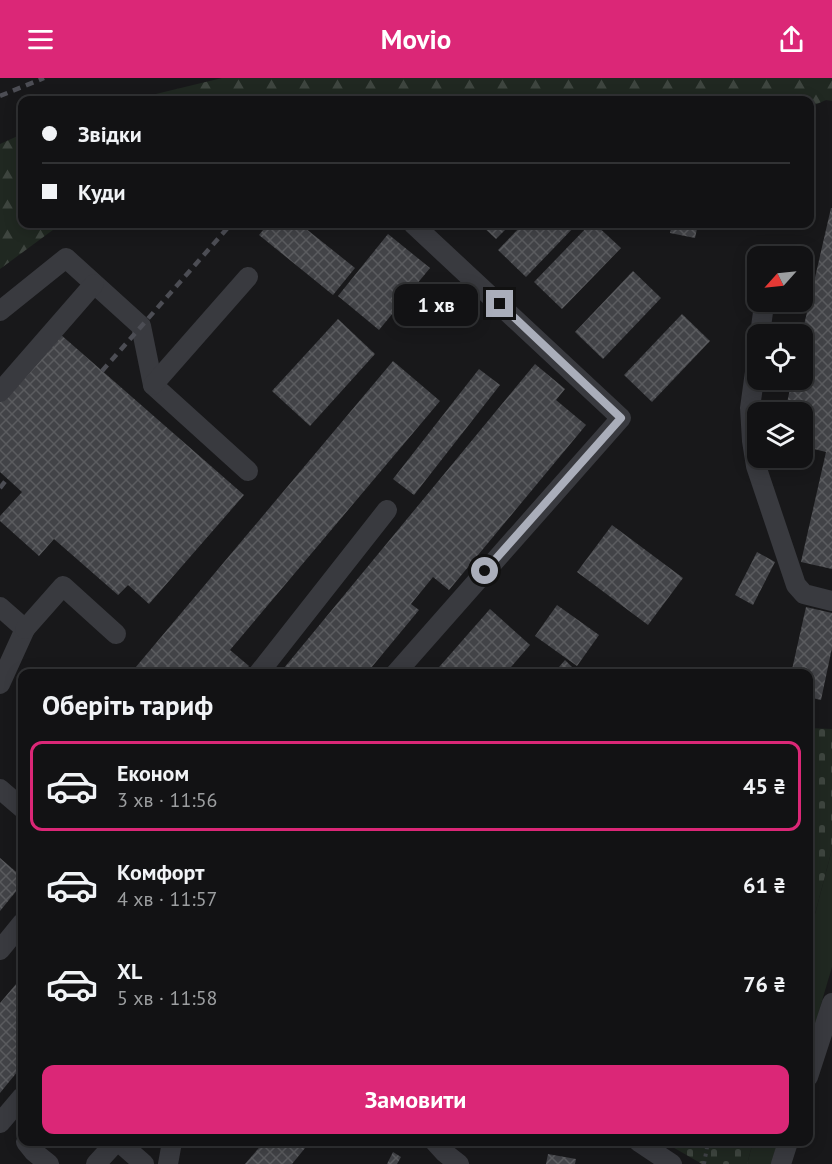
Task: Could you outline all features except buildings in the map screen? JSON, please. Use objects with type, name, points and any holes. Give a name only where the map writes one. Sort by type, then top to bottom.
[{"type":"street","points":[[398,669],[621,418],[417,228]]},
{"type":"street","points":[[0,311],[66,258],[141,326],[153,385],[248,471]]},
{"type":"street","points":[[153,385],[249,277]]},
{"type":"street","points":[[0,392],[94,284]]},
{"type":"street","points":[[752,390],[750,408],[756,466],[796,585],[804,594],[832,601]]},
{"type":"street","points":[[262,669],[387,510]]},
{"type":"street","points":[[0,684],[25,629],[63,586],[116,634]]},
{"type":"street","points":[[0,607],[25,629]]},
{"type":"street","points":[[0,789],[18,805]]},
{"type":"street","points":[[0,950],[18,928]]},
{"type":"street","points":[[813,1062],[832,1003]]},
{"type":"street","points":[[18,1102],[3,1120],[18,1133]]},
{"type":"street","points":[[29,1146],[49,1164]]},
{"type":"street","points":[[96,1164],[114,1146]]},
{"type":"street","points":[[123,1146],[144,1164]]},
{"type":"street","points":[[168,1164],[171,1146]]},
{"type":"street","points":[[438,1146],[459,1164]]},
{"type":"street","points":[[645,1146],[672,1164]]},
{"type":"street","points":[[781,1164],[787,1146]]},
{"type":"path","points":[[704,1164],[707,1146]]},
{"type":"green space","points":[[222,78],[832,78],[832,101],[826,100],[814,105],[814,96],[148,96]]},
{"type":"green space","points":[[18,136],[18,228],[56,228],[0,269],[0,144]]},
{"type":"green space","points":[[813,728],[832,729],[832,849],[813,922]]},
{"type":"green space","points":[[832,849],[832,967],[813,1031],[813,922]]},
{"type":"green space","points":[[671,1146],[752,1146],[747,1164],[702,1164]]},
{"type":"green space","points":[[752,1146],[777,1146],[771,1164],[747,1164]]},
{"type":"railway","points":[[0,96],[44,78]]},
{"type":"railway","points":[[102,371],[227,228]]},
{"type":"railway","points":[[0,488],[7,479]]},
{"type":"route","points":[[485,571],[621,418],[500,304]]}]
